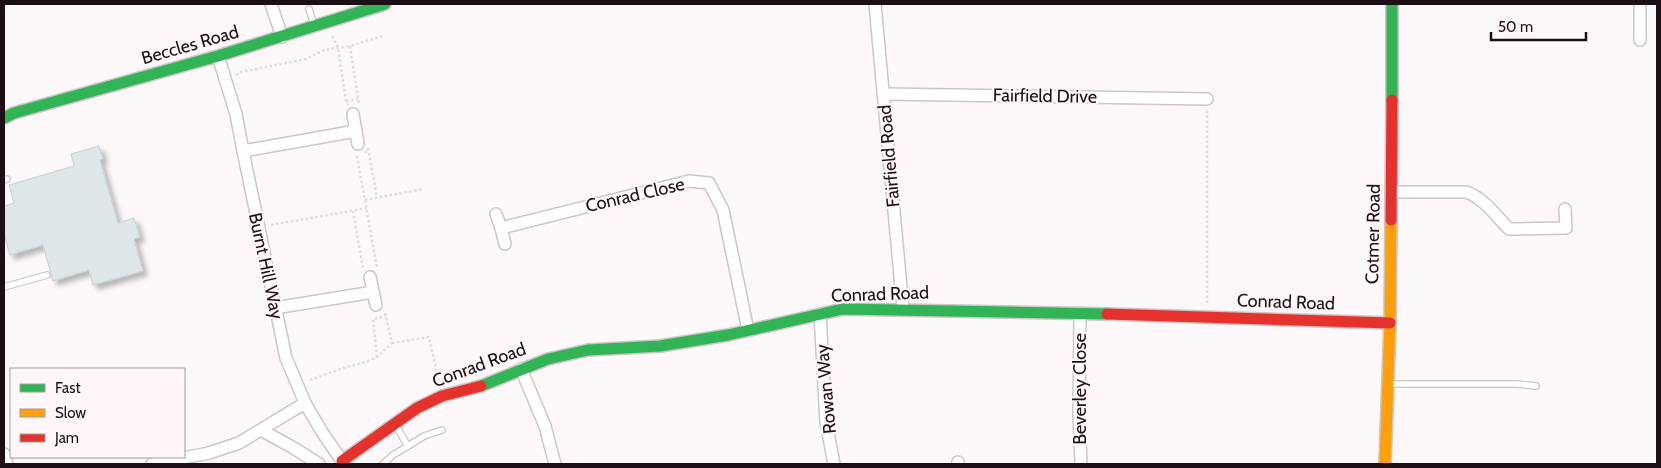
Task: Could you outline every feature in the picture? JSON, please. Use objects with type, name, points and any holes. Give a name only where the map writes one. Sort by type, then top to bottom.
[{"type":"main road","name":"Beccles Road","points":[[4,118],[14,113],[218,56],[386,4]]},
{"type":"main road","name":"Cotmer Road","points":[[1385,464],[1392,192],[1392,4]]},
{"type":"main road","name":"Conrad Road","points":[[343,463],[417,408],[442,396],[477,388],[548,359],[588,350],[660,346],[728,335],[843,309],[1080,313],[1390,323]]},
{"type":"street","points":[[272,4],[282,37]]},
{"type":"street","name":"Fairfield Road","points":[[875,4],[903,309]]},
{"type":"street","points":[[1640,4],[1640,40]]},
{"type":"street","name":"Burnt Hill Way","points":[[218,56],[236,114],[286,358],[305,403],[343,463]]},
{"type":"street","name":"Fairfield Drive","points":[[884,94],[1207,99]]},
{"type":"street","points":[[353,114],[358,144]]},
{"type":"street","points":[[243,151],[356,131]]},
{"type":"street","name":"Conrad Close","points":[[501,228],[689,181],[709,183],[723,210],[748,330]]},
{"type":"street","points":[[1392,192],[1466,192],[1480,200],[1510,229],[1566,228],[1565,209]]},
{"type":"street","points":[[496,214],[505,244]]},
{"type":"street","points":[[370,274],[373,292],[380,306]]},
{"type":"street","points":[[275,308],[373,292]]},
{"type":"street","name":"Beverley Close","points":[[1080,313],[1079,416],[1081,464]]},
{"type":"street","name":"Rowan Way","points":[[820,314],[826,422],[834,464]]},
{"type":"street","points":[[521,369],[545,426],[555,464]]},
{"type":"street","points":[[185,457],[209,453],[239,443],[305,403]]},
{"type":"street","points":[[261,430],[319,464]]},
{"type":"street","points":[[4,454],[7,464]]},
{"type":"street","points":[[152,462],[177,458]]},
{"type":"lane","points":[[309,9],[314,27]]},
{"type":"lane","points":[[4,287],[47,276]]},
{"type":"lane","points":[[1388,384],[1517,384],[1536,386]]},
{"type":"lane","points":[[395,424],[408,446]]},
{"type":"lane","points":[[383,464],[393,455],[424,436],[442,430]]},
{"type":"path","points":[[226,80],[241,72],[306,59],[324,50],[350,46],[383,36]]},
{"type":"path","points":[[338,48],[346,101],[358,99],[350,46]]},
{"type":"path","points":[[1206,317],[1207,99]]},
{"type":"path","points":[[369,155],[357,157],[367,208],[370,274]]},
{"type":"path","points":[[365,200],[423,189]]},
{"type":"path","points":[[271,226],[367,208]]},
{"type":"path","points":[[354,211],[370,274]]},
{"type":"path","points":[[380,306],[386,316],[392,343]]},
{"type":"path","points":[[377,357],[373,319],[386,316]]},
{"type":"path","points":[[310,380],[366,362],[377,357],[392,343],[429,337],[442,396]]},
{"type":"building","points":[[99,146],[103,159],[100,160],[118,223],[134,218],[140,237],[134,239],[143,271],[93,285],[89,270],[53,281],[43,245],[10,255],[4,234],[4,206],[14,203],[9,185],[74,166],[71,154]]},
{"type":"traffic: fast","points":[[4,118],[14,113],[218,56],[385,4]]},
{"type":"traffic: fast","points":[[1392,4],[1392,100]]},
{"type":"traffic: fast","points":[[481,386],[548,359],[588,350],[660,346],[728,335],[843,309],[1107,314]]},
{"type":"traffic: slow","points":[[1385,464],[1390,323],[1391,220]]},
{"type":"traffic: jam","points":[[1391,220],[1392,100]]},
{"type":"traffic: jam","points":[[1107,314],[1390,323]]},
{"type":"traffic: jam","points":[[342,461],[417,408],[442,396],[481,386]]}]
